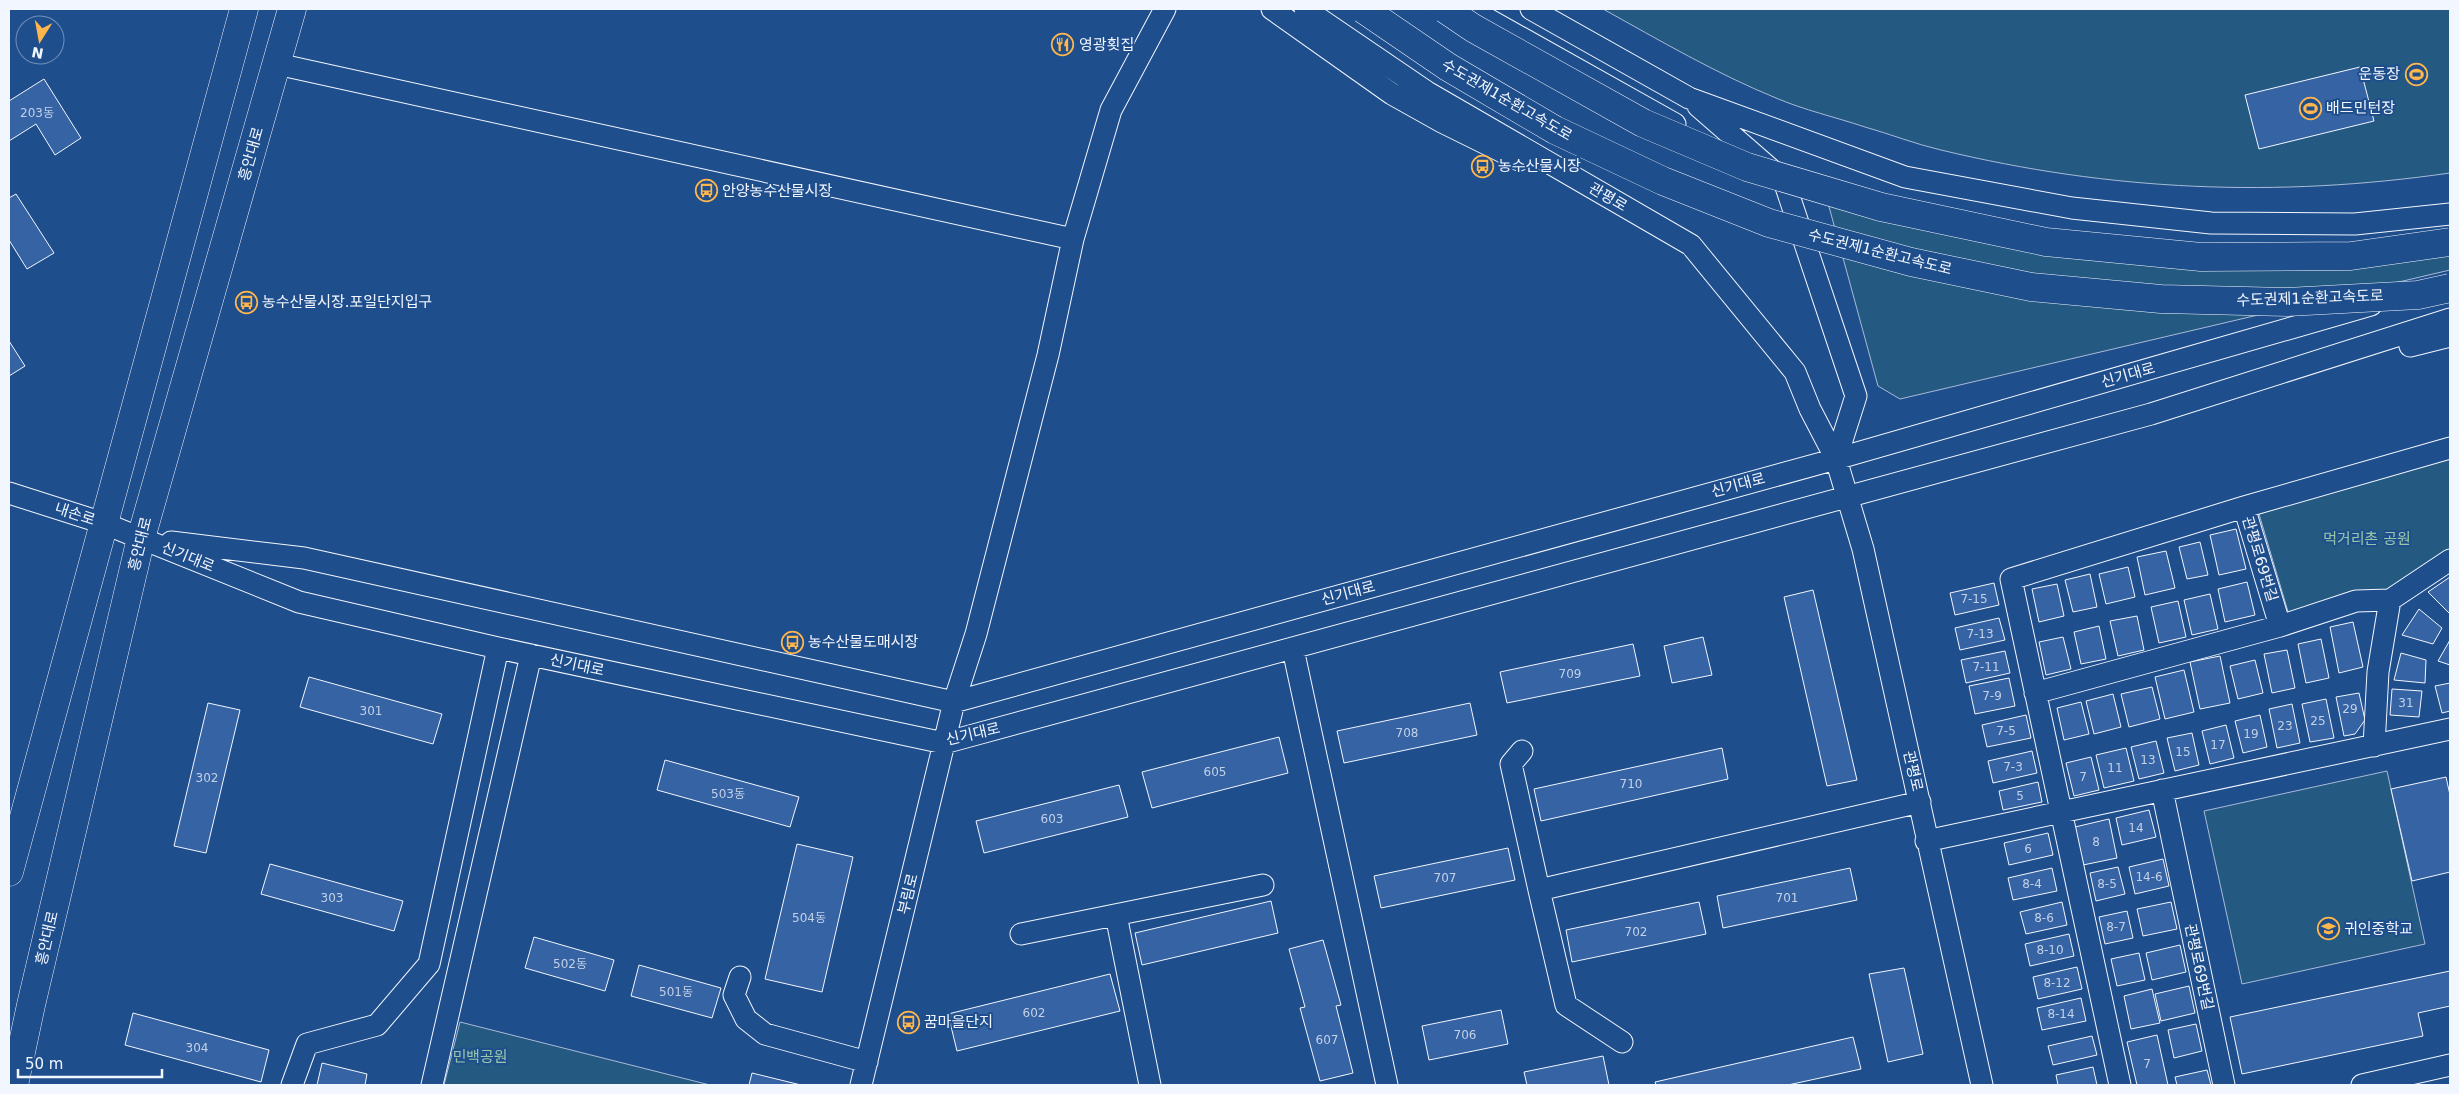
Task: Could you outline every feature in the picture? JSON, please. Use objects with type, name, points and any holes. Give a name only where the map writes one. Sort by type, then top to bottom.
[{"type":"main road","points":[[9,872],[244,9]]},
{"type":"main road","name":"흥안대로","points":[[14,1085],[31,1005],[141,538],[292,9]]},
{"type":"main road","name":"수도권제1순환고속도로","points":[[1363,9],[1448,66],[1554,130],[1663,181],[1769,223],[1911,262],[2031,288],[2161,299],[2287,302],[2418,295],[2450,288]]},
{"type":"main road","points":[[1445,9],[1474,28],[1643,123],[1746,167],[1881,207],[2046,242],[2201,257],[2351,256],[2450,242]]},
{"type":"main road","points":[[9,1066],[31,1005]]},
{"type":"street","name":"부림로","points":[[861,1085],[954,702],[976,634],[1048,355],[1073,238],[1111,110],[1165,9]]},
{"type":"street","points":[[1272,9],[1392,94],[1442,122],[1691,245]]},
{"type":"street","points":[[1470,9],[1627,99],[1784,181],[2066,236],[2215,249],[2362,248],[2450,237]]},
{"type":"street","points":[[1531,9],[1689,98],[1905,177],[2072,208],[2210,223],[2355,224],[2450,214]]},
{"type":"street","name":"관평로","points":[[1306,10],[1427,92],[1691,245],[1795,372],[1810,409],[1836,459],[1863,549],[1920,802],[1926,841],[1982,1085]]},
{"type":"street","points":[[277,64],[1073,238]]},
{"type":"street","points":[[1689,98],[1784,181],[1856,396],[1836,459]]},
{"type":"street","name":"신기대로","points":[[141,538],[304,558],[954,702],[1836,459],[2450,283]]},
{"type":"street","name":"신기대로","points":[[141,538],[299,602],[498,648],[944,743],[1293,649],[1847,495],[2151,414],[2450,319]]},
{"type":"street","points":[[2151,414],[2450,336]]},
{"type":"street","points":[[2244,507],[2450,448]]},
{"type":"street","name":"내손로","points":[[9,493],[103,522],[141,538]]},
{"type":"street","name":"관평로69번길","points":[[2120,1085],[2011,580],[2244,507],[2280,626]]},
{"type":"street","points":[[2035,693],[2280,626],[2356,601],[2390,600],[2450,560]]},
{"type":"street","points":[[2374,746],[2378,672],[2390,600]]},
{"type":"street","points":[[292,1085],[307,1044],[377,1025],[429,964],[498,648]]},
{"type":"street","points":[[1293,649],[1387,1085]]},
{"type":"street","points":[[432,1085],[531,655]]},
{"type":"street","points":[[1926,841],[2450,729]]},
{"type":"street","points":[[1522,751],[1511,764],[1566,1006],[1622,1042]]},
{"type":"street","name":"관평로69번길","points":[[2162,790],[2224,1085]]},
{"type":"street","points":[[1539,890],[1920,802]]},
{"type":"street","points":[[1021,934],[1263,885]]},
{"type":"street","points":[[1116,914],[1150,1085]]},
{"type":"street","points":[[740,977],[734,994],[746,1019],[764,1034],[867,1062]]},
{"type":"street","points":[[2362,1085],[2412,1080],[2450,1065]]},
{"type":"green space","points":[[1603,9],[2450,9],[2450,173],[2321,186],[2258,188],[2131,182],[2005,164],[1931,148],[1787,102],[1754,89],[1710,67]]},
{"type":"green space","points":[[1825,192],[2060,248],[2450,249],[2450,270],[1900,399],[1878,386]]},
{"type":"green space","name":"먹거리촌 공원","points":[[2450,455],[2450,550],[2387,595],[2289,615],[2259,514]]},
{"type":"green space","points":[[2387,771],[2425,944],[2242,984],[2204,811]]},
{"type":"green space","name":"민백공원","points":[[460,1022],[710,1085],[444,1085]]},
{"type":"building","name":"배드민턴장","points":[[2360,67],[2374,121],[2259,149],[2245,95]]},
{"type":"building","points":[[44,79],[81,138],[55,155],[36,124],[9,141],[9,101]]},
{"type":"building","points":[[16,194],[54,253],[27,269],[9,240],[9,198]]},
{"type":"building","points":[[9,341],[25,366],[9,376]]},
{"type":"building","points":[[2236,529],[2246,569],[2219,575],[2210,535]]},
{"type":"building","points":[[2200,542],[2208,575],[2187,579],[2179,547]]},
{"type":"building","points":[[2166,551],[2175,588],[2145,595],[2137,557]]},
{"type":"building","points":[[2128,567],[2135,597],[2106,604],[2099,574]]},
{"type":"building","points":[[2090,574],[2097,607],[2073,612],[2065,580]]},
{"type":"building","points":[[2450,577],[2450,612],[2449,613],[2428,592]]},
{"type":"building","points":[[2247,582],[2255,615],[2225,622],[2218,589]]},
{"type":"building","points":[[1994,583],[1999,605],[1955,615],[1950,593]]},
{"type":"building","points":[[2057,584],[2064,616],[2039,622],[2032,589]]},
{"type":"building","points":[[1813,590],[1857,780],[1827,786],[1784,597]]},
{"type":"building","points":[[2210,594],[2218,629],[2192,635],[2184,600]]},
{"type":"building","points":[[2178,601],[2186,637],[2159,643],[2151,607]]},
{"type":"building","points":[[2419,609],[2442,628],[2433,644],[2402,635]]},
{"type":"building","points":[[2137,616],[2144,650],[2118,656],[2110,621]]},
{"type":"building","points":[[1999,618],[2005,640],[1960,650],[1955,628]]},
{"type":"building","points":[[2353,622],[2363,667],[2339,673],[2330,627]]},
{"type":"building","points":[[2099,626],[2106,659],[2081,664],[2074,632]]},
{"type":"building","points":[[1703,637],[1712,675],[1672,683],[1664,646]]},
{"type":"building","points":[[2063,637],[2071,669],[2046,675],[2039,642]]},
{"type":"building","points":[[2321,639],[2329,678],[2306,683],[2298,644]]},
{"type":"building","points":[[2450,640],[2450,665],[2438,661]]},
{"type":"building","points":[[1633,644],[1640,676],[1507,703],[1500,672]]},
{"type":"building","points":[[2287,650],[2295,688],[2272,693],[2264,654]]},
{"type":"building","points":[[2005,651],[2010,673],[1966,683],[1961,660]]},
{"type":"building","points":[[2401,653],[2426,660],[2425,683],[2394,680]]},
{"type":"building","points":[[2220,656],[2230,703],[2200,709],[2190,662]]},
{"type":"building","points":[[2255,660],[2263,693],[2238,699],[2230,666]]},
{"type":"building","points":[[2184,670],[2194,712],[2165,719],[2155,677]]},
{"type":"building","points":[[309,677],[442,714],[433,744],[300,707]]},
{"type":"building","points":[[2009,678],[2015,706],[1975,714],[1969,686]]},
{"type":"building","points":[[2450,683],[2450,711],[2442,713],[2435,686]]},
{"type":"building","points":[[2152,687],[2160,719],[2129,727],[2121,694]]},
{"type":"building","points":[[2392,689],[2422,691],[2419,717],[2390,715]]},
{"type":"building","points":[[2359,693],[2365,720],[2355,734],[2344,736],[2336,697]]},
{"type":"building","points":[[2113,694],[2121,727],[2094,734],[2086,701]]},
{"type":"building","points":[[2326,699],[2334,738],[2310,742],[2302,704]]},
{"type":"building","points":[[2081,702],[2089,734],[2064,740],[2057,708]]},
{"type":"building","points":[[208,703],[240,710],[206,853],[174,846]]},
{"type":"building","points":[[1470,703],[1477,735],[1344,763],[1337,731]]},
{"type":"building","points":[[2292,704],[2300,743],[2277,748],[2269,709]]},
{"type":"building","points":[[2026,715],[2031,738],[1987,747],[1982,725]]},
{"type":"building","points":[[2260,715],[2267,747],[2243,753],[2235,721]]},
{"type":"building","points":[[2226,725],[2234,758],[2210,764],[2202,731]]},
{"type":"building","points":[[2192,733],[2199,765],[2175,771],[2167,738]]},
{"type":"building","points":[[1279,737],[1288,773],[1152,808],[1142,772]]},
{"type":"building","points":[[2156,741],[2164,773],[2139,779],[2131,747]]},
{"type":"building","points":[[1722,748],[1728,779],[1541,821],[1534,789]]},
{"type":"building","points":[[2126,748],[2134,781],[2104,788],[2096,755]]},
{"type":"building","points":[[2032,751],[2037,773],[1993,783],[1988,761]]},
{"type":"building","points":[[2091,757],[2099,790],[2074,796],[2066,763]]},
{"type":"building","points":[[665,760],[799,797],[790,827],[657,790]]},
{"type":"building","points":[[2446,777],[2450,795],[2450,872],[2412,881],[2391,789]]},
{"type":"building","points":[[2038,782],[2042,802],[2003,810],[1999,791]]},
{"type":"building","points":[[1119,785],[1128,817],[984,853],[976,821]]},
{"type":"building","points":[[2149,810],[2156,837],[2122,845],[2116,818]]},
{"type":"building","points":[[2109,819],[2117,858],[2083,865],[2075,827]]},
{"type":"building","points":[[2048,833],[2053,855],[2009,865],[2004,843]]},
{"type":"building","points":[[797,844],[853,857],[822,992],[765,979]]},
{"type":"building","points":[[1508,848],[1515,880],[1381,908],[1374,876]]},
{"type":"building","points":[[2163,859],[2169,886],[2135,894],[2129,867]]},
{"type":"building","points":[[270,864],[403,901],[394,931],[261,894]]},
{"type":"building","points":[[2118,867],[2125,894],[2096,901],[2090,873]]},
{"type":"building","points":[[1850,868],[1857,900],[1723,928],[1717,896]]},
{"type":"building","points":[[2052,868],[2057,891],[2013,900],[2008,878]]},
{"type":"building","points":[[1271,901],[1278,933],[1142,965],[1135,933]]},
{"type":"building","points":[[1699,902],[1706,934],[1572,962],[1566,930]]},
{"type":"building","points":[[2062,902],[2067,925],[2026,934],[2020,912]]},
{"type":"building","points":[[2171,902],[2177,929],[2143,936],[2137,909]]},
{"type":"building","points":[[2127,911],[2133,938],[2105,944],[2099,917]]},
{"type":"building","points":[[2069,934],[2074,956],[2030,966],[2025,944]]},
{"type":"building","points":[[534,937],[614,960],[605,991],[525,968]]},
{"type":"building","points":[[1323,940],[1341,1005],[1336,1006],[1353,1073],[1320,1081],[1300,1008],[1305,1007],[1289,949]]},
{"type":"building","points":[[2180,945],[2186,972],[2152,980],[2146,953]]},
{"type":"building","points":[[2139,953],[2145,980],[2117,986],[2111,959]]},
{"type":"building","points":[[639,965],[721,988],[712,1018],[631,996]]},
{"type":"building","points":[[2077,967],[2082,989],[2038,999],[2033,977]]},
{"type":"building","points":[[1904,968],[1923,1054],[1888,1062],[1869,974]]},
{"type":"building","points":[[2450,971],[2450,1006],[2418,1013],[2423,1036],[2242,1074],[2230,1017]]},
{"type":"building","points":[[1110,974],[1120,1011],[957,1051],[948,1014]]},
{"type":"building","points":[[2189,986],[2195,1013],[2161,1021],[2155,994]]},
{"type":"building","points":[[2152,989],[2160,1023],[2131,1029],[2124,996]]},
{"type":"building","points":[[2081,998],[2086,1021],[2042,1030],[2037,1008]]},
{"type":"building","points":[[1501,1010],[1508,1044],[1429,1060],[1422,1026]]},
{"type":"building","points":[[133,1013],[269,1050],[261,1082],[125,1045]]},
{"type":"building","points":[[2196,1024],[2202,1051],[2174,1058],[2168,1030]]},
{"type":"building","points":[[2157,1035],[2168,1085],[2137,1085],[2127,1042]]},
{"type":"building","points":[[2092,1036],[2097,1055],[2053,1065],[2048,1046]]},
{"type":"building","points":[[1853,1037],[1861,1069],[1788,1085],[1656,1085],[1655,1082]]},
{"type":"building","points":[[1603,1056],[1609,1085],[1527,1085],[1524,1072]]},
{"type":"building","points":[[322,1063],[367,1074],[365,1085],[317,1085]]},
{"type":"building","points":[[2093,1067],[2097,1085],[2058,1085],[2056,1075]]},
{"type":"building","points":[[2207,1070],[2211,1085],[2177,1085],[2175,1077]]},
{"type":"building","points":[[752,1073],[801,1085],[749,1085]]},
{"type":"place","name":"영광횟집","points":[[1063,45]]},
{"type":"place","name":"운동장","points":[[2416,74]]},
{"type":"place","name":"배드민턴장","points":[[2310,108]]},
{"type":"place","name":"농수산물시장","points":[[1482,166]]},
{"type":"place","name":"안양농수산물시장","points":[[706,191]]},
{"type":"place","name":"농수산물시장.포일단지입구","points":[[246,302]]},
{"type":"place","name":"농수산물도매시장","points":[[792,642]]},
{"type":"place","name":"귀인중학교","points":[[2328,929]]},
{"type":"place","name":"꿈마을단지","points":[[908,1022]]}]
